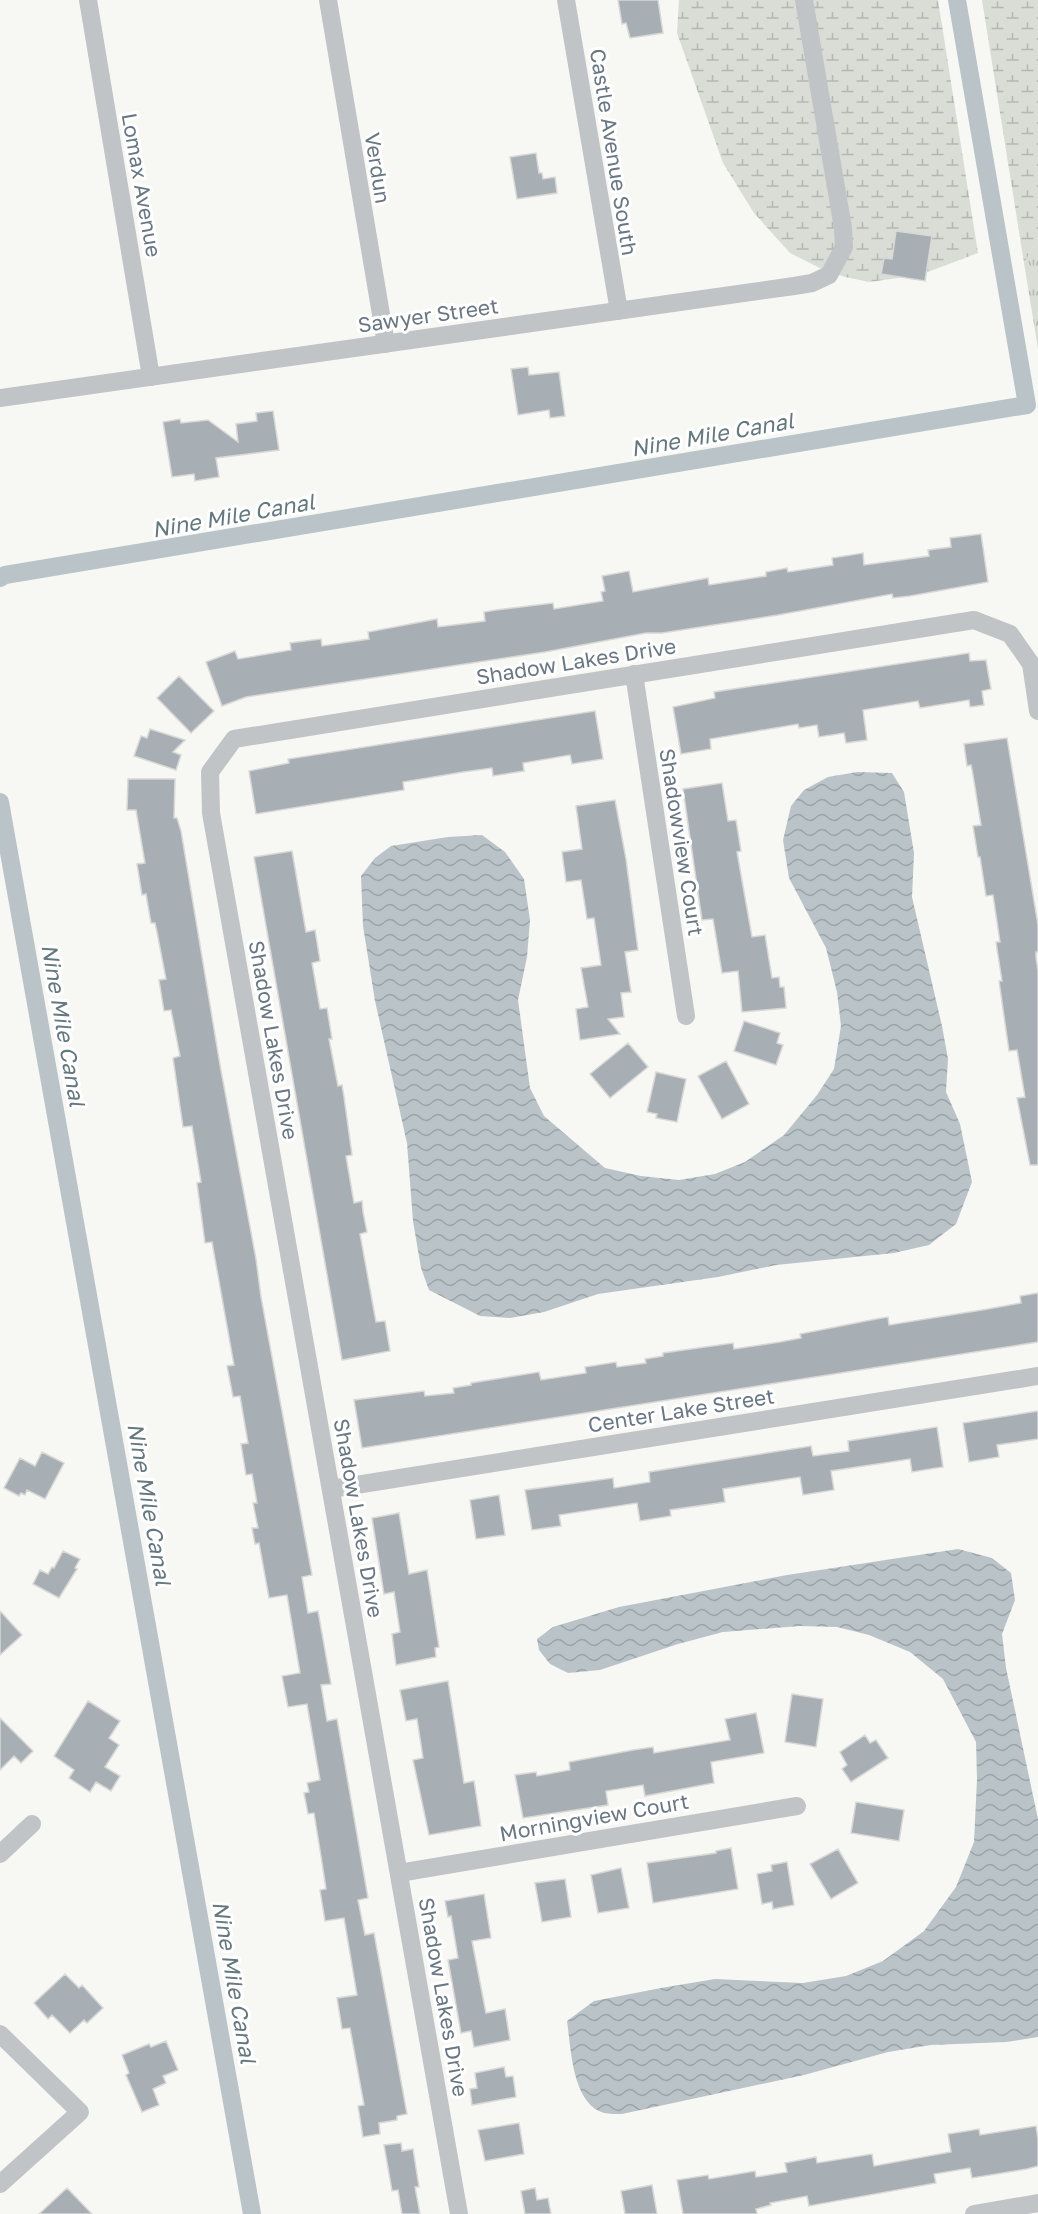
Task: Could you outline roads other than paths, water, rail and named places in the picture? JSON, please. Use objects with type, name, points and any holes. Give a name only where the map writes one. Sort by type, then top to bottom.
[{"type":"street","name":"Lomax Avenue","points":[[88,0],[151,377]]},
{"type":"street","name":"Verdun","points":[[327,0],[386,344]]},
{"type":"street","name":"Castle Avenue South","points":[[566,0],[619,311]]},
{"type":"street","name":"Sawyer Street","points":[[0,398],[812,283],[829,275],[844,247],[841,216],[804,0]]},
{"type":"street","name":"Shadow Lakes Drive","points":[[459,2214],[211,813],[210,772],[234,739],[974,620],[1010,634],[1031,664],[1038,711]]},
{"type":"street","name":"Shadowview Court","points":[[634,674],[686,1016]]},
{"type":"street","name":"Center Lake Street","points":[[331,1489],[1038,1376]]},
{"type":"street","name":"Morningview Court","points":[[399,1873],[797,1806]]},
{"type":"street","points":[[0,1854],[32,1824]]},
{"type":"street","points":[[0,2034],[80,2112],[0,2184]]},
{"type":"street","points":[[974,2214],[1038,2203]]},
{"type":"water","points":[[857,772],[892,773],[904,792],[914,853],[912,897],[948,1059],[946,1092],[960,1124],[972,1182],[956,1224],[929,1245],[894,1253],[776,1265],[718,1277],[598,1294],[544,1312],[510,1318],[480,1316],[429,1290],[421,1268],[413,1221],[407,1143],[375,1001],[363,926],[361,876],[375,858],[391,846],[448,837],[482,835],[505,852],[524,879],[530,920],[527,957],[518,1000],[530,1088],[544,1116],[605,1168],[641,1176],[679,1180],[715,1174],[745,1162],[784,1135],[817,1095],[834,1069],[841,1026],[837,992],[826,948],[789,878],[783,840],[791,806],[804,790],[828,777]]},
{"type":"water","points":[[958,1549],[992,1558],[1011,1573],[1015,1600],[1002,1634],[1006,1668],[1038,1819],[1038,2037],[1006,2042],[931,2045],[888,2052],[804,2075],[622,2114],[604,2113],[593,2108],[585,2099],[575,2074],[567,2021],[594,2001],[715,1979],[803,1983],[846,1976],[883,1961],[924,1931],[956,1887],[974,1842],[976,1742],[943,1679],[910,1652],[869,1635],[837,1627],[800,1626],[723,1632],[678,1644],[600,1670],[568,1673],[550,1664],[539,1650],[537,1639],[553,1627],[619,1607],[787,1575]]},
{"type":"waterway","name":"Nine Mile Canal","points":[[0,578],[5,575],[1027,405],[957,0]]},
{"type":"waterway","name":"Nine Mile Canal","points":[[0,802],[252,2214]]}]
